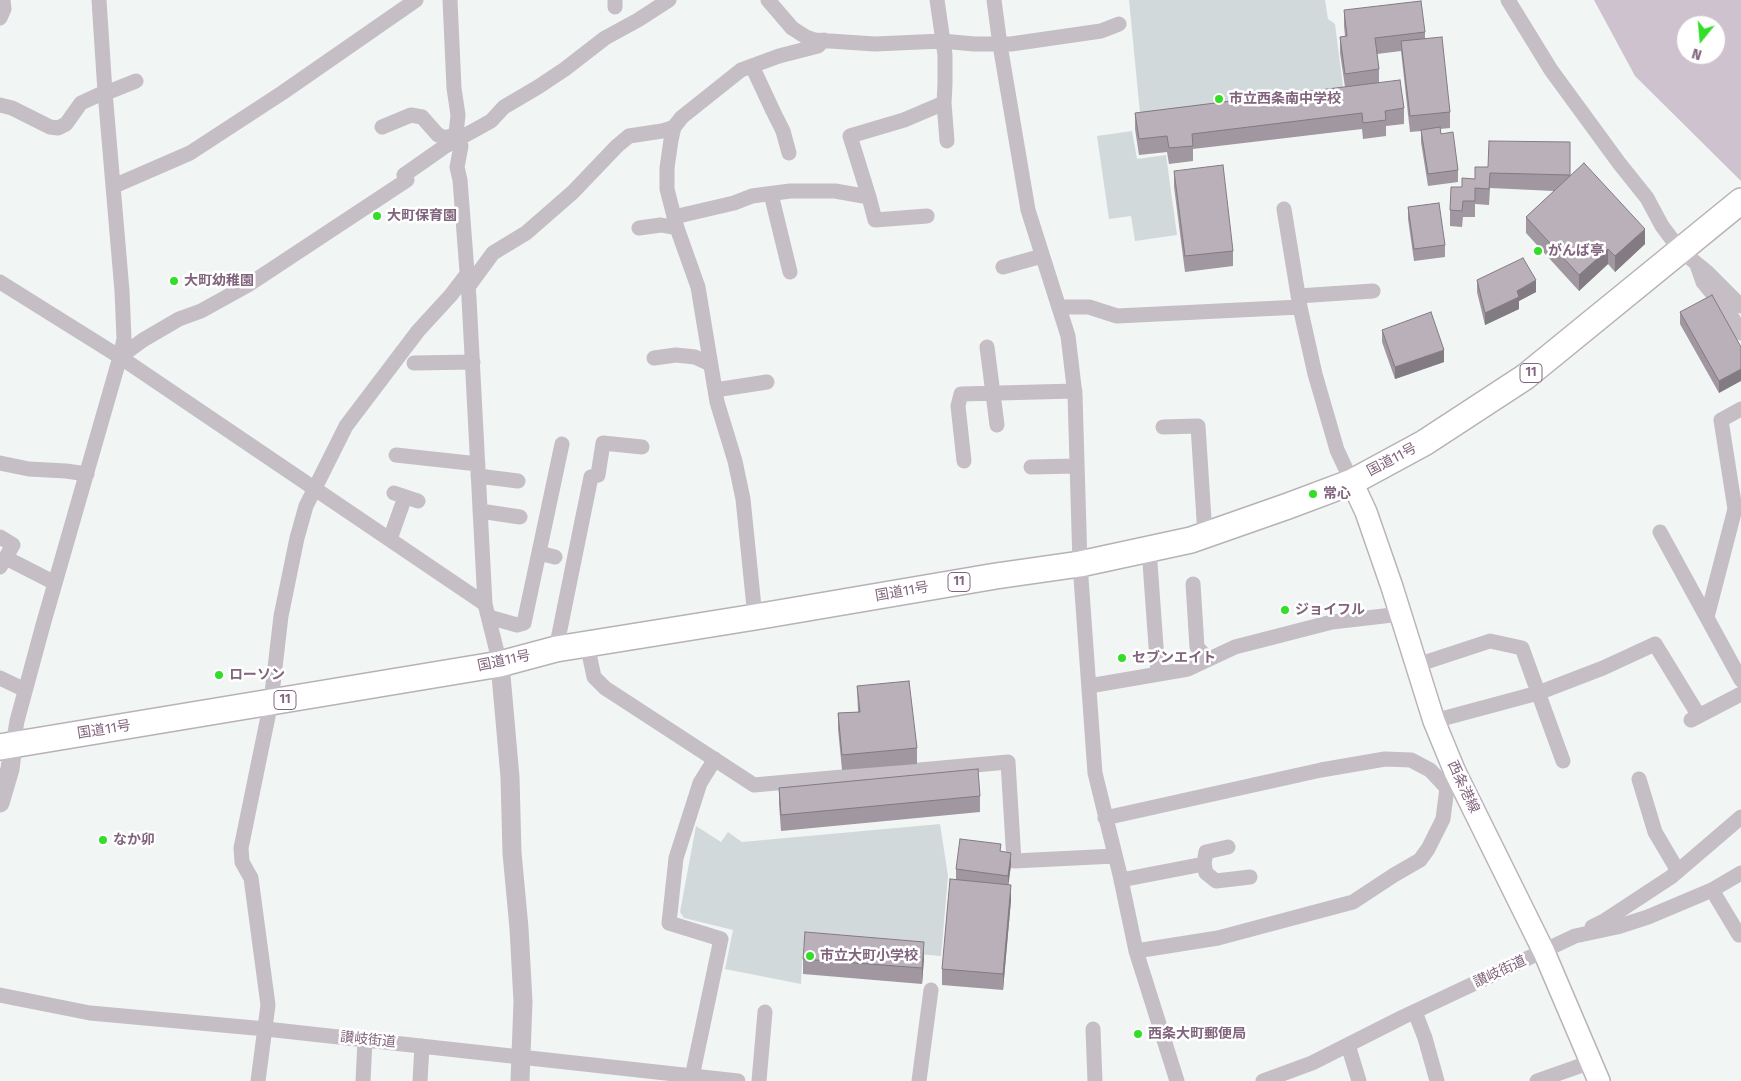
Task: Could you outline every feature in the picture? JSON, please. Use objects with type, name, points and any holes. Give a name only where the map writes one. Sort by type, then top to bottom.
[{"type":"highway","name":"国道11号","points":[[7,746],[500,664],[556,649],[996,576],[1080,564],[1205,535],[1352,482],[1424,443],[1525,377],[1690,251],[1741,201]]},
{"type":"main road","name":"西条港線","points":[[1352,482],[1366,512],[1417,666],[1453,784],[1544,952],[1595,1072]]},
{"type":"street","points":[[0,18],[4,9],[3,0]]},
{"type":"street","points":[[0,803],[10,769],[7,746],[17,721],[124,340],[114,186],[98,0]]},
{"type":"street","points":[[114,186],[190,153],[282,93],[416,0]]},
{"type":"street","points":[[450,0],[454,88],[458,115],[457,137],[461,146],[457,167],[460,180],[468,280],[487,610],[500,664],[510,776],[512,853],[523,1002],[520,1081]]},
{"type":"street","points":[[120,357],[143,340],[179,319],[201,311],[248,285],[407,180],[404,175],[457,137],[491,121],[504,107],[565,70],[605,38],[669,0]]},
{"type":"street","points":[[768,0],[798,33],[815,40],[875,44],[942,41],[1000,45],[1101,31],[1119,24]]},
{"type":"street","points":[[937,0],[945,55],[944,103],[947,141]]},
{"type":"street","points":[[994,0],[1028,210],[1068,336],[1075,391],[1080,564],[1095,773],[1136,951],[1177,1081]]},
{"type":"street","points":[[1508,0],[1551,70],[1647,198],[1662,226],[1690,251],[1707,272],[1741,306]]},
{"type":"street","points":[[755,617],[743,499],[735,461],[717,402],[698,287],[675,222],[667,189],[667,168],[674,127],[682,117],[741,70],[818,46],[824,40]]},
{"type":"street","points":[[752,66],[772,112],[783,131],[789,154]]},
{"type":"street","points":[[0,105],[12,108],[50,127],[58,128],[66,124],[81,103],[136,81]]},
{"type":"street","points":[[927,216],[875,220],[850,136],[904,120],[944,103]]},
{"type":"street","points":[[382,127],[411,116],[422,117],[438,135],[446,138],[457,137]]},
{"type":"street","points":[[258,1081],[268,1006],[251,878],[242,862],[241,848],[271,702],[281,616],[304,514],[314,488],[346,426],[418,331],[451,295],[493,253],[526,233],[573,192],[616,146],[629,136],[662,131],[674,127]]},
{"type":"street","points":[[639,228],[675,222],[752,196],[790,191],[836,191],[869,197]]},
{"type":"street","points":[[771,194],[790,272]]},
{"type":"street","points":[[1284,209],[1299,302],[1315,374],[1338,450],[1352,482]]},
{"type":"street","points":[[1690,251],[1703,282],[1737,324],[1741,332]]},
{"type":"street","points":[[1003,267],[1042,256]]},
{"type":"street","points":[[2,286],[120,357],[390,539],[487,610],[517,626],[524,623],[539,553],[561,485],[562,444]]},
{"type":"street","points":[[1059,307],[1088,307],[1117,316],[1299,302],[1373,291]]},
{"type":"street","points":[[987,347],[997,425]]},
{"type":"street","points":[[654,358],[676,355],[694,357],[710,364]]},
{"type":"street","points":[[414,363],[473,362]]},
{"type":"street","points":[[715,390],[767,382]]},
{"type":"street","points":[[964,461],[958,406],[961,394],[1075,391]]},
{"type":"street","points":[[1707,617],[1738,510],[1721,420],[1741,409]]},
{"type":"street","points":[[1163,427],[1198,426],[1205,535]]},
{"type":"street","points":[[556,649],[591,477],[598,475],[603,442],[642,447]]},
{"type":"street","points":[[396,455],[478,470],[518,481]]},
{"type":"street","points":[[0,463],[29,469],[87,474]]},
{"type":"street","points":[[1031,467],[1077,466]]},
{"type":"street","points":[[390,539],[406,497]]},
{"type":"street","points":[[480,511],[520,517]]},
{"type":"street","points":[[1660,532],[1741,680]]},
{"type":"street","points":[[0,537],[14,545],[3,562],[55,583]]},
{"type":"street","points":[[1149,549],[1158,674]]},
{"type":"street","points":[[539,553],[555,556]]},
{"type":"street","points":[[1193,584],[1197,647],[1208,659]]},
{"type":"street","points":[[1089,686],[1188,669],[1235,647],[1332,622],[1400,614]]},
{"type":"street","points":[[1417,666],[1490,641],[1522,648],[1563,761]]},
{"type":"street","points":[[587,644],[594,677],[605,688],[754,785],[1008,762],[1014,860],[1115,856]]},
{"type":"street","points":[[1434,720],[1538,693],[1603,668],[1655,644],[1694,719],[1741,694]]},
{"type":"street","points":[[0,678],[25,690]]},
{"type":"street","points":[[1105,818],[1321,770],[1385,758],[1411,760],[1453,784],[1443,820],[1420,860],[1353,902],[1218,938],[1136,951]]},
{"type":"street","points":[[692,1077],[721,939],[669,923],[676,858],[700,783],[715,760]]},
{"type":"street","points":[[1639,779],[1655,832],[1678,871]]},
{"type":"street","points":[[1575,936],[1604,921],[1671,877],[1741,817]]},
{"type":"street","points":[[1228,847],[1206,852],[1204,864],[1206,873],[1216,881],[1250,877]]},
{"type":"street","points":[[1121,880],[1204,864]]},
{"type":"street","name":"讃岐街道","points":[[1263,1081],[1312,1063],[1575,936],[1648,917],[1712,890],[1741,873]]},
{"type":"street","points":[[1712,890],[1739,935],[1741,934]]},
{"type":"street","points":[[919,1081],[931,990]]},
{"type":"street","name":"讃岐街道","points":[[0,995],[90,1012],[521,1057],[664,1077],[692,1077],[728,1081]]},
{"type":"street","points":[[759,1081],[765,1012]]},
{"type":"street","points":[[1415,1012],[1425,1038],[1437,1081]]},
{"type":"street","points":[[1093,1029],[1096,1081]]},
{"type":"street","points":[[363,1081],[366,1040]]},
{"type":"street","points":[[1348,1045],[1359,1081]]},
{"type":"street","points":[[420,1081],[422,1046]]},
{"type":"street","points":[[1537,1081],[1595,1072]]},
{"type":"shaded area","points":[[1129,0],[1325,0],[1328,19],[1335,24],[1344,94],[1140,113]]},
{"type":"shaded area","points":[[1594,0],[1741,0],[1741,181],[1635,76]]},
{"type":"shaded area","points":[[1132,131],[1137,159],[1166,155],[1177,235],[1135,241],[1131,216],[1109,219],[1097,136]]},
{"type":"shaded area","points":[[940,824],[948,876],[941,956],[803,945],[801,984],[725,969],[733,930],[684,918],[680,912],[696,826],[721,842],[728,832],[742,842]]},
{"type":"building","points":[[1421,1],[1425,32],[1375,38],[1379,69],[1345,74],[1340,37],[1347,36],[1344,10]]},
{"type":"building","points":[[1442,37],[1450,112],[1410,116],[1401,41]]},
{"type":"building","points":[[1400,80],[1404,108],[1385,111],[1386,120],[1363,123],[1362,113],[1192,134],[1193,146],[1169,148],[1167,136],[1139,139],[1135,113]]},
{"type":"building","points":[[1440,127],[1441,134],[1453,132],[1458,170],[1428,174],[1421,130]]},
{"type":"building","points":[[1489,141],[1570,142],[1570,175],[1490,173],[1489,189],[1475,188],[1475,201],[1463,201],[1462,211],[1450,210],[1451,187],[1462,187],[1462,178],[1475,179],[1475,167],[1488,167]]},
{"type":"building","points":[[1584,163],[1645,229],[1615,256],[1608,249],[1579,275],[1526,217]]},
{"type":"building","points":[[1223,165],[1233,251],[1185,256],[1174,171]]},
{"type":"building","points":[[1439,203],[1445,245],[1414,249],[1408,207]]},
{"type":"building","points":[[1523,258],[1536,280],[1517,291],[1519,297],[1485,313],[1477,280]]},
{"type":"building","points":[[1712,295],[1741,347],[1741,369],[1719,381],[1680,312]]},
{"type":"building","points":[[1431,312],[1444,350],[1395,367],[1382,330]]},
{"type":"building","points":[[909,681],[917,748],[842,755],[838,713],[860,712],[857,686]]},
{"type":"building","points":[[978,769],[980,796],[781,815],[779,788]]},
{"type":"building","points":[[960,839],[1001,844],[1000,851],[1011,853],[1008,876],[956,869]]},
{"type":"building","points":[[950,879],[1011,885],[1003,974],[942,969]]},
{"type":"building","points":[[805,932],[924,942],[922,968],[803,959]]},
{"type":"place","name":"市立西条南中学校","points":[[1219,99]]},
{"type":"place","name":"大町保育園","points":[[377,216]]},
{"type":"place","name":"がんば亭","points":[[1538,251]]},
{"type":"place","name":"大町幼稚園","points":[[174,281]]},
{"type":"place","name":"常心","points":[[1313,494]]},
{"type":"place","name":"ジョイフル","points":[[1285,610]]},
{"type":"place","name":"セブンエイト","points":[[1122,658]]},
{"type":"place","name":"ローソン","points":[[219,675]]},
{"type":"place","name":"なか卯","points":[[103,840]]},
{"type":"place","name":"市立大町小学校","points":[[810,956]]},
{"type":"place","name":"西条大町郵便局","points":[[1138,1034]]}]
